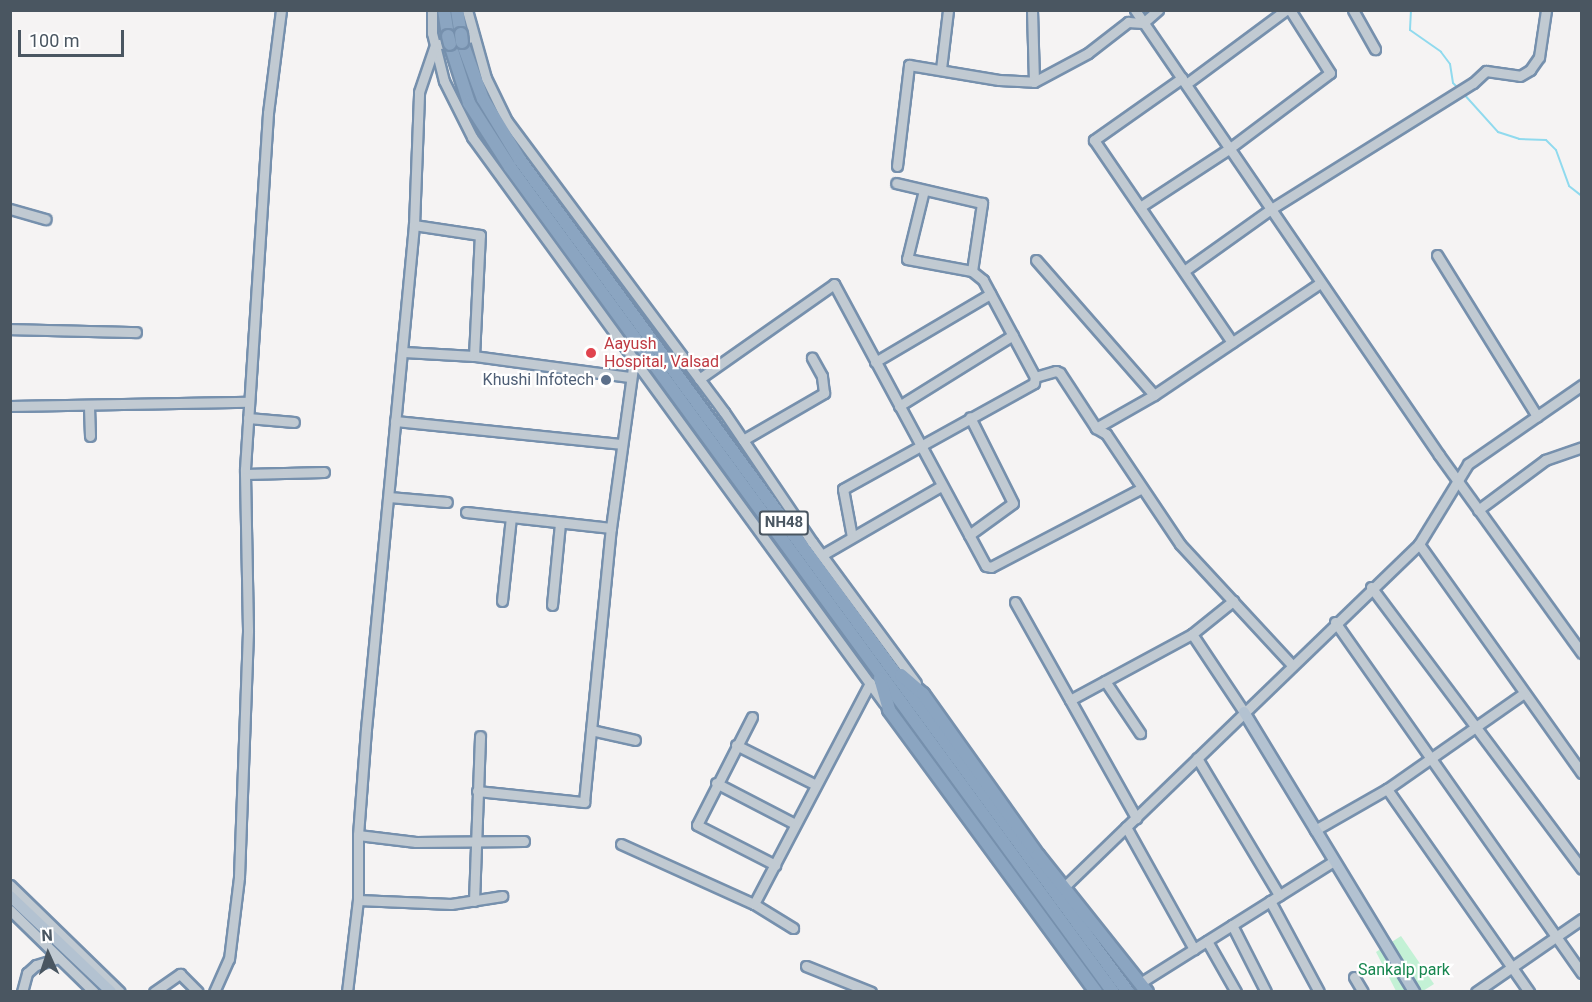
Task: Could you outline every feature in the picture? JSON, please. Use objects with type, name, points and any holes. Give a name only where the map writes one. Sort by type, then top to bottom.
[{"type":"highway","name":"NH48","points":[[444,10],[459,39],[483,99],[520,160],[740,461],[880,664],[1113,992]]},
{"type":"highway","name":"NH48","points":[[458,10],[459,39],[469,103],[510,168],[1128,992]]},
{"type":"highway","points":[[880,664],[923,694],[1064,887],[1144,987]]},
{"type":"highway","points":[[880,664],[889,710],[1096,992]]},
{"type":"main road","points":[[1244,712],[1414,992]]},
{"type":"main road","points":[[10,896],[111,992]]},
{"type":"street","points":[[214,992],[230,959],[236,908],[248,630],[245,474],[268,113],[281,10]]},
{"type":"street","points":[[432,10],[435,45],[444,81],[472,137],[889,710]]},
{"type":"street","points":[[459,39],[467,10]]},
{"type":"street","points":[[941,69],[948,10]]},
{"type":"street","points":[[1032,10],[1034,82]]},
{"type":"street","points":[[1135,10],[1456,480],[1577,638],[1581,653]]},
{"type":"street","points":[[897,166],[909,65],[999,80],[1034,82],[1088,53],[1128,22],[1143,23],[1158,10]]},
{"type":"street","points":[[1140,207],[1230,148],[1330,73],[1288,10],[1094,140],[1232,342]]},
{"type":"street","points":[[1353,10],[1375,50]]},
{"type":"street","points":[[1184,271],[1271,210],[1454,96],[1486,71],[1521,76],[1530,70],[1539,57],[1546,10]]},
{"type":"street","points":[[435,45],[459,39]]},
{"type":"street","points":[[459,39],[486,78],[507,121],[699,379],[923,694]]},
{"type":"street","points":[[347,992],[358,900],[358,835],[395,421],[404,352],[414,225],[419,92],[435,45]]},
{"type":"street","points":[[896,183],[982,203],[972,271]]},
{"type":"street","points":[[852,537],[843,489],[919,444],[1034,383],[1035,376],[1013,335],[990,294],[972,271],[907,259],[924,190]]},
{"type":"street","points":[[10,209],[46,219]]},
{"type":"street","points":[[414,225],[480,235],[474,356]]},
{"type":"street","points":[[1437,255],[1537,416]]},
{"type":"street","points":[[1036,260],[1154,395]]},
{"type":"street","points":[[1096,428],[1154,395],[1320,283]]},
{"type":"street","points":[[699,379],[834,284],[986,566],[991,567],[1142,488]]},
{"type":"street","points":[[875,362],[990,294]]},
{"type":"street","points":[[10,329],[136,332]]},
{"type":"street","points":[[899,406],[1013,335]]},
{"type":"street","points":[[404,352],[474,356],[629,377]]},
{"type":"street","points":[[743,440],[824,393],[822,376],[812,358]]},
{"type":"street","points":[[477,791],[584,802],[611,528],[629,377],[634,359]]},
{"type":"street","points":[[1035,376],[1056,371],[1060,373],[1096,428],[1106,434],[1180,544],[1292,665]]},
{"type":"street","points":[[1064,887],[1371,587],[1419,544],[1456,480],[1468,464],[1581,385]]},
{"type":"street","points":[[10,406],[89,407],[183,400],[249,402]]},
{"type":"street","points":[[89,407],[90,436]]},
{"type":"street","points":[[969,535],[1013,503],[970,417]]},
{"type":"street","points":[[248,418],[294,422]]},
{"type":"street","points":[[395,421],[621,444]]},
{"type":"street","points":[[1478,510],[1545,460],[1581,447]]},
{"type":"street","points":[[740,461],[752,453]]},
{"type":"street","points":[[245,474],[324,472]]},
{"type":"street","points":[[822,555],[941,486]]},
{"type":"street","points":[[389,496],[447,502]]},
{"type":"street","points":[[466,512],[611,528]]},
{"type":"street","points":[[502,601],[511,517]]},
{"type":"street","points":[[552,605],[560,523]]},
{"type":"street","points":[[1419,544],[1581,773]]},
{"type":"street","points":[[1371,587],[1581,869]]},
{"type":"street","points":[[1070,699],[1192,634],[1233,601]]},
{"type":"street","points":[[1015,602],[1136,818]]},
{"type":"street","points":[[1335,622],[1428,760],[1557,936],[1581,973]]},
{"type":"street","points":[[1192,634],[1244,712]]},
{"type":"street","points":[[1105,681],[1140,733]]},
{"type":"street","points":[[754,904],[870,682]]},
{"type":"street","points":[[1315,830],[1387,789],[1524,693]]},
{"type":"street","points":[[752,717],[716,783],[697,825],[775,865]]},
{"type":"street","points":[[591,730],[635,740]]},
{"type":"street","points":[[474,901],[480,736]]},
{"type":"street","points":[[736,745],[816,785]]},
{"type":"street","points":[[1197,758],[1279,896]]},
{"type":"street","points":[[716,783],[795,824]]},
{"type":"street","points":[[1387,789],[1530,992]]},
{"type":"street","points":[[1126,827],[1194,949]]},
{"type":"street","points":[[358,835],[416,842],[524,841]]},
{"type":"street","points":[[621,844],[754,904],[793,928]]},
{"type":"street","points":[[1144,987],[1207,940],[1334,861]]},
{"type":"street","points":[[10,885],[120,992]]},
{"type":"street","points":[[358,900],[451,904],[502,896]]},
{"type":"street","points":[[1270,901],[1320,992]]},
{"type":"street","points":[[10,910],[94,992]]},
{"type":"street","points":[[1476,992],[1581,920]]},
{"type":"street","points":[[1232,925],[1266,992]]},
{"type":"street","points":[[1207,940],[1236,992]]},
{"type":"street","points":[[22,992],[27,973],[36,965],[59,958]]},
{"type":"street","points":[[806,966],[871,992]]},
{"type":"street","points":[[154,992],[180,974],[198,992]]},
{"type":"street","points":[[1354,977],[1363,992]]},
{"type":"green space","name":"Sankalp park","points":[[1401,936],[1434,984],[1423,991],[1396,991],[1376,952]]},
{"type":"waterway","points":[[1411,10],[1410,30],[1441,52],[1450,64],[1453,83],[1458,88]]},
{"type":"waterway","points":[[1462,92],[1498,132],[1519,139],[1546,140],[1556,150],[1569,186],[1582,196]]},
{"type":"place","name":"Aayush Hospital, Valsad","points":[[591,353]]},
{"type":"place","name":"Khushi Infotech","points":[[606,380]]}]
